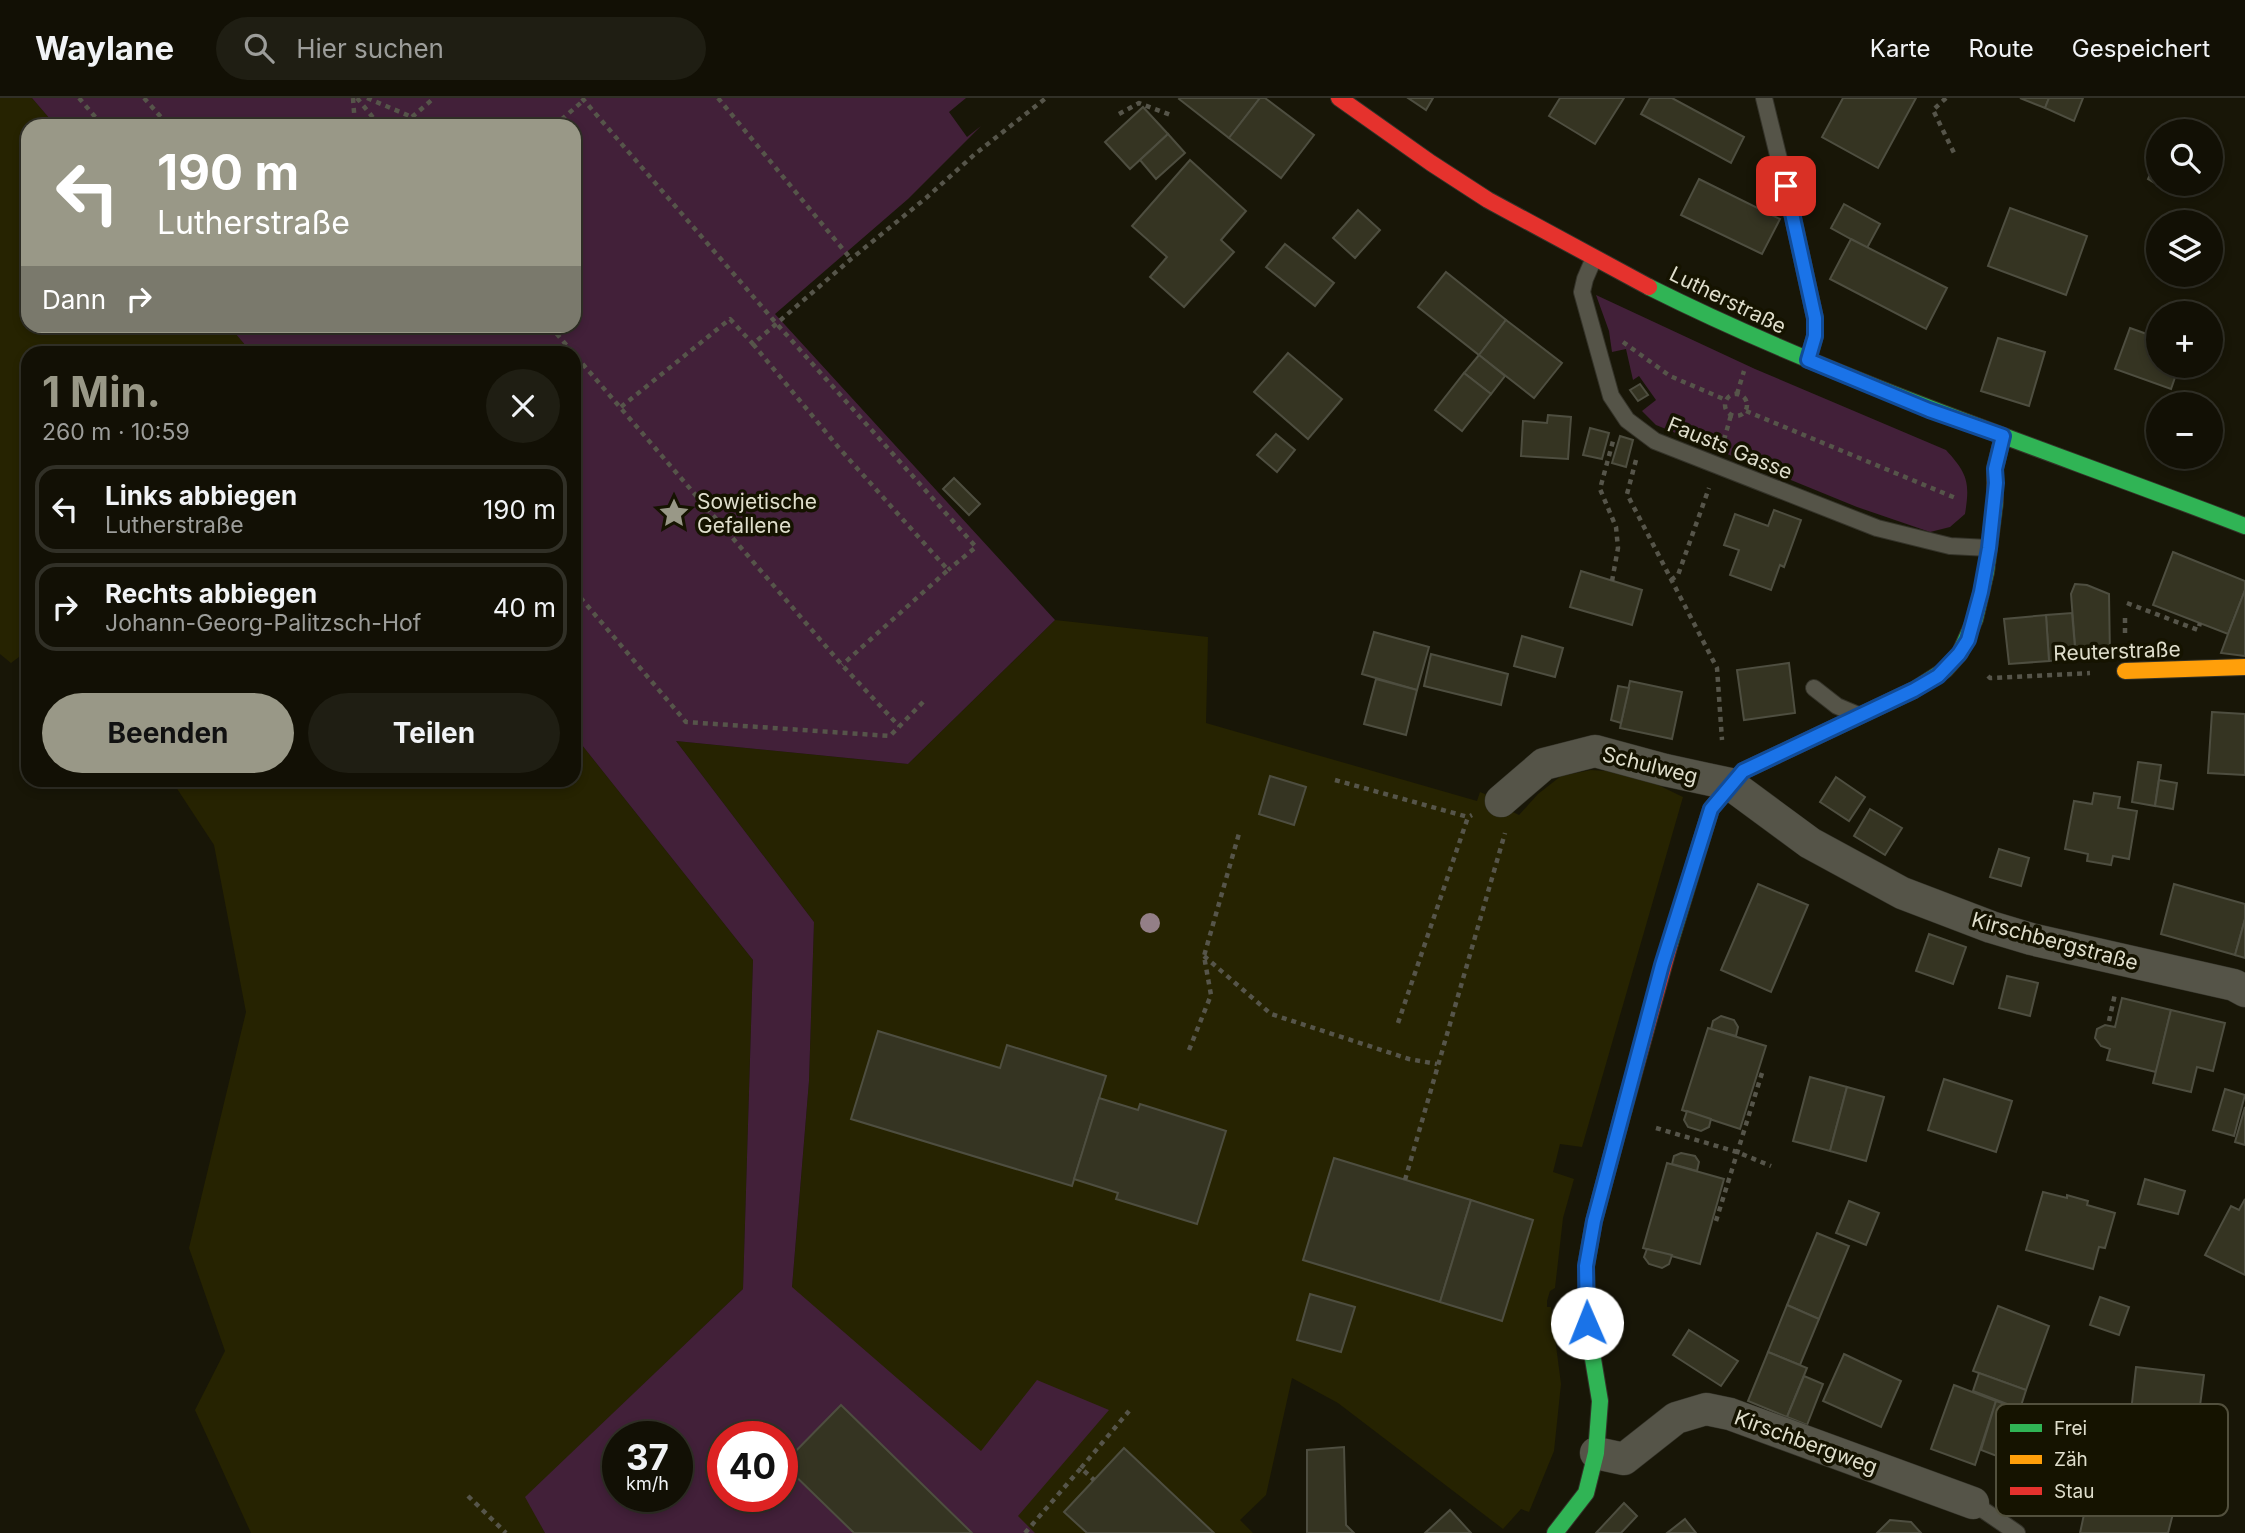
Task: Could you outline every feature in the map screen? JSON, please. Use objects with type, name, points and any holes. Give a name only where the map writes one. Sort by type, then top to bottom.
[{"type":"street","name":"Lutherstraße","points":[[1339,98],[1486,199],[1594,258],[1741,331],[1929,410],[2165,494],[2245,526]]},
{"type":"street","points":[[1555,1533],[1586,1493],[1596,1453],[1600,1401],[1587,1323],[1586,1266],[1594,1221],[1662,965],[1711,809],[1743,771],[1862,716],[1938,676],[1959,654],[1968,640],[1975,618],[1989,548],[1995,469],[2003,436]]},
{"type":"street","name":"Reuterstraße","points":[[2125,671],[2245,667]]},
{"type":"street","name":"Schulweg","points":[[1511,793],[1544,764],[1595,751],[1665,771],[1730,784]]},
{"type":"street","name":"Kirschbergstraße","points":[[1730,784],[1810,843],[1902,893],[1991,927],[2031,939],[2234,985],[2245,991]]},
{"type":"street","name":"Kirschbergweg","points":[[1596,1453],[1623,1459],[1676,1418],[1706,1409],[1730,1414],[1973,1503]]},
{"type":"lane","points":[[1764,98],[1815,318],[1815,336],[1808,360]]},
{"type":"lane","name":"Fausts Gasse","points":[[1594,258],[1582,292],[1611,396],[1627,420],[1659,443],[1877,528],[1950,546],[1989,548]]},
{"type":"lane","points":[[1814,688],[1837,706],[1862,716]]},
{"type":"lane","name":"Kirschbergweg","points":[[1973,1503],[2017,1533]]},
{"type":"path","points":[[79,98],[97,119]]},
{"type":"path","points":[[144,98],[163,119]]},
{"type":"path","points":[[355,98],[355,119]]},
{"type":"path","points":[[355,98],[374,119]]},
{"type":"path","points":[[367,98],[412,117],[433,98]]},
{"type":"path","points":[[718,98],[851,259]]},
{"type":"path","points":[[753,344],[975,154],[1046,98]]},
{"type":"path","points":[[1946,98],[1933,110],[1956,158]]},
{"type":"path","points":[[562,119],[583,99],[776,323],[976,547],[842,665]]},
{"type":"path","points":[[1119,114],[1139,103],[1171,115]]},
{"type":"path","points":[[621,408],[730,318],[839,448],[948,569]]},
{"type":"path","points":[[1595,335],[1609,331],[1671,376],[1726,400]]},
{"type":"path","points":[[556,333],[567,345]]},
{"type":"path","points":[[581,361],[842,665],[899,726]]},
{"type":"path","points":[[1733,394],[1741,396],[1747,402],[1746,411],[1739,416],[1731,415],[1725,408],[1726,400],[1733,394]]},
{"type":"path","points":[[1746,411],[1970,504]]},
{"type":"path","points":[[1645,433],[1627,494],[1717,668],[1723,751]]},
{"type":"path","points":[[1606,461],[1600,489],[1616,527],[1618,548],[1612,581]]},
{"type":"path","points":[[1671,580],[1678,575],[1717,466]]},
{"type":"path","points":[[581,598],[686,722],[890,736],[926,699]]},
{"type":"path","points":[[2127,603],[2198,630],[2200,623]]},
{"type":"path","name":"Reuterstraße","points":[[1990,678],[2125,671]]},
{"type":"path","points":[[1335,780],[1468,817]]},
{"type":"path","points":[[1398,1023],[1468,817],[1511,793],[1511,811],[1405,1180]]},
{"type":"path","points":[[1189,1050],[1211,995],[1204,957],[1240,830]]},
{"type":"path","points":[[1204,957],[1271,1014],[1409,1059],[1437,1064]]},
{"type":"path","points":[[2109,1021],[2117,987]]},
{"type":"path","points":[[1716,1221],[1762,1073]]},
{"type":"path","points":[[1664,1131],[1737,1152],[1771,1166]]},
{"type":"path","points":[[1025,1533],[1129,1411]]},
{"type":"path","points":[[1081,1468],[1094,1480]]},
{"type":"path","points":[[468,1496],[506,1533]]},
{"type":"shaded area","points":[[0,98],[32,98],[50,119],[21,119],[21,333],[235,333],[246,346],[21,346],[21,655],[11,663],[0,654]]},
{"type":"shaded area","points":[[32,98],[966,98],[949,112],[967,137],[981,126],[908,199],[775,314],[1055,620],[908,764],[676,741],[814,922],[809,1081],[792,1287],[981,1451],[1037,1380],[1109,1410],[1018,1516],[1035,1533],[972,1533],[841,1405],[798,1449],[798,1421],[707,1421],[707,1512],[798,1512],[798,1479],[854,1533],[545,1533],[525,1497],[602,1424],[602,1512],[693,1512],[693,1421],[605,1421],[743,1289],[753,960],[581,744],[581,346],[246,346],[235,333],[581,333],[581,119],[50,119]]},
{"type":"shaded area","points":[[1596,295],[1755,369],[1946,450],[1966,479],[1965,514],[1950,527],[1930,532],[1857,507],[1656,425],[1642,411],[1656,400],[1639,376],[1633,380],[1626,349],[1612,352],[1609,331]]},
{"type":"shaded area","points":[[1055,620],[1208,637],[1206,723],[1477,801],[1480,792],[1501,801],[1519,815],[1538,794],[1561,776],[1591,770],[1622,772],[1683,797],[1582,1147],[1560,1144],[1553,1172],[1574,1179],[1563,1218],[1555,1288],[1550,1291],[1547,1301],[1547,1307],[1551,1307],[1561,1384],[1554,1451],[1529,1512],[1521,1509],[1503,1529],[1338,1403],[1292,1378],[1266,1495],[1240,1520],[1253,1533],[564,1533],[602,1507],[602,1512],[693,1512],[693,1421],[689,1421],[792,1287],[809,1081],[814,922],[676,741],[908,764]]},
{"type":"shaded area","points":[[581,744],[753,960],[743,1289],[605,1421],[602,1421],[602,1424],[526,1497],[545,1533],[251,1533],[195,1410],[225,1351],[189,1248],[246,1012],[214,845],[176,787],[581,787]]},
{"type":"building","points":[[1180,98],[1260,98],[1229,138]]},
{"type":"building","points":[[1260,98],[1265,98],[1314,135],[1281,178],[1229,138]]},
{"type":"building","points":[[1408,98],[1433,98],[1426,110]]},
{"type":"building","points":[[1560,98],[1624,98],[1595,144],[1549,116]]},
{"type":"building","points":[[1650,98],[1672,98],[1744,137],[1731,163],[1641,114]]},
{"type":"building","points":[[1843,98],[1916,98],[1878,168],[1822,137]]},
{"type":"building","points":[[2020,98],[2049,98],[2045,108]]},
{"type":"building","points":[[2049,98],[2083,98],[2074,121],[2045,108]]},
{"type":"building","points":[[1143,107],[1168,134],[1130,169],[1105,142]]},
{"type":"building","points":[[1168,134],[1185,153],[1156,179],[1140,160]]},
{"type":"building","points":[[1190,160],[1246,211],[1221,240],[1234,252],[1184,307],[1150,277],[1167,257],[1132,226]]},
{"type":"building","points":[[1699,179],[1780,219],[1762,254],[1681,215]]},
{"type":"building","points":[[1844,204],[1880,224],[1867,248],[1831,228]]},
{"type":"building","points":[[2010,208],[2087,236],[2066,295],[1988,266]]},
{"type":"building","points":[[1358,210],[1380,230],[1355,258],[1333,238]]},
{"type":"building","points":[[1851,239],[1947,288],[1926,329],[1830,279]]},
{"type":"building","points":[[1285,244],[1334,283],[1315,306],[1266,267]]},
{"type":"building","points":[[1446,272],[1506,320],[1479,355],[1418,307]]},
{"type":"building","points":[[1506,320],[1562,363],[1534,398],[1479,355]]},
{"type":"building","points":[[2130,328],[2146,334],[2146,378],[2175,378],[2171,389],[2115,369]]},
{"type":"building","points":[[1998,338],[2045,352],[2029,406],[1981,391]]},
{"type":"building","points":[[1288,353],[1342,399],[1308,439],[1254,392]]},
{"type":"building","points":[[1479,355],[1505,376],[1491,394],[1464,373]]},
{"type":"building","points":[[1464,373],[1491,394],[1462,431],[1435,410]]},
{"type":"building","points":[[1640,384],[1648,395],[1638,401],[1630,390]]},
{"type":"building","points":[[1548,415],[1571,417],[1568,459],[1521,456],[1523,421],[1547,423]]},
{"type":"building","points":[[1590,428],[1609,433],[1602,459],[1583,455]]},
{"type":"building","points":[[1276,434],[1295,450],[1277,472],[1257,455]]},
{"type":"building","points":[[1620,436],[1633,440],[1626,467],[1612,463]]},
{"type":"building","points":[[954,478],[980,504],[969,515],[943,489]]},
{"type":"building","points":[[1774,510],[1801,520],[1784,567],[1780,565],[1771,590],[1730,575],[1739,550],[1724,545],[1735,514],[1768,526]]},
{"type":"building","points":[[2173,552],[2245,581],[2245,590],[2228,634],[2153,605]]},
{"type":"building","points":[[1581,571],[1642,590],[1632,625],[1570,607]]},
{"type":"building","points":[[2075,584],[2087,585],[2109,594],[2110,658],[2076,659],[2071,594]]},
{"type":"building","points":[[2245,590],[2245,656],[2221,653],[2228,634]]},
{"type":"building","points":[[2072,613],[2076,659],[2049,661],[2046,615]]},
{"type":"building","points":[[2046,615],[2049,661],[2009,664],[2004,619]]},
{"type":"building","points":[[1374,632],[1429,647],[1417,690],[1362,674]]},
{"type":"building","points":[[1522,636],[1563,648],[1555,677],[1514,666]]},
{"type":"building","points":[[1431,654],[1508,674],[1501,705],[1424,686]]},
{"type":"building","points":[[1789,663],[1795,713],[1744,720],[1737,670]]},
{"type":"building","points":[[1376,679],[1417,690],[1406,735],[1364,724]]},
{"type":"building","points":[[1630,681],[1682,692],[1672,739],[1620,728]]},
{"type":"building","points":[[1618,686],[1629,688],[1621,723],[1611,720]]},
{"type":"building","points":[[2212,712],[2245,714],[2245,775],[2208,773]]},
{"type":"building","points":[[2138,762],[2161,765],[2155,806],[2132,802]]},
{"type":"building","points":[[1270,776],[1306,787],[1294,825],[1259,814]]},
{"type":"building","points":[[1836,777],[1865,797],[1849,821],[1820,802]]},
{"type":"building","points":[[2159,780],[2177,783],[2173,809],[2155,806]]},
{"type":"building","points":[[2094,793],[2120,797],[2118,808],[2137,811],[2129,859],[2113,856],[2111,865],[2087,861],[2088,854],[2065,849],[2074,801],[2092,804]]},
{"type":"building","points":[[1870,809],[1902,828],[1885,855],[1854,836]]},
{"type":"building","points":[[1999,849],[2029,858],[2021,886],[1990,877]]},
{"type":"building","points":[[1758,884],[1808,905],[1771,992],[1721,970]]},
{"type":"building","points":[[2174,884],[2245,904],[2245,919],[2235,955],[2161,934]]},
{"type":"building","points":[[2245,919],[2245,958],[2235,955]]},
{"type":"building","points":[[1929,934],[1966,947],[1953,984],[1916,971]]},
{"type":"building","points":[[2007,976],[2038,983],[2030,1016],[1999,1008]]},
{"type":"building","points":[[2122,998],[2171,1010],[2156,1072],[2107,1060],[2110,1049],[2101,1046],[2095,1038],[2097,1029],[2105,1025],[2115,1027]]},
{"type":"building","points":[[2171,1010],[2225,1023],[2213,1071],[2197,1067],[2191,1092],[2153,1083]]},
{"type":"building","points":[[1721,1016],[1734,1020],[1738,1027],[1736,1036],[1711,1029],[1713,1021]]},
{"type":"building","points":[[1708,1028],[1766,1046],[1740,1129],[1682,1110]]},
{"type":"building","points":[[878,1031],[1000,1068],[1007,1045],[1106,1076],[1072,1186],[851,1119]]},
{"type":"building","points":[[1810,1077],[1847,1087],[1830,1151],[1793,1141]]},
{"type":"building","points":[[1944,1079],[2012,1101],[1996,1152],[1928,1130]]},
{"type":"building","points":[[1847,1087],[1884,1097],[1866,1161],[1830,1151]]},
{"type":"building","points":[[2225,1089],[2245,1095],[2234,1136],[2213,1130]]},
{"type":"building","points":[[1099,1098],[1138,1110],[1140,1104],[1226,1131],[1197,1224],[1116,1199],[1118,1193],[1074,1179]]},
{"type":"building","points":[[2245,1107],[2245,1145],[2235,1142]]},
{"type":"building","points":[[1687,1111],[1711,1119],[1709,1127],[1701,1131],[1688,1127],[1684,1120]]},
{"type":"building","points":[[1681,1153],[1695,1156],[1699,1162],[1697,1171],[1672,1164],[1674,1156]]},
{"type":"building","points":[[1334,1158],[1471,1200],[1440,1302],[1303,1260]]},
{"type":"building","points":[[1667,1163],[1724,1179],[1700,1264],[1643,1248]]},
{"type":"building","points":[[2145,1179],[2185,1191],[2178,1214],[2138,1204]]},
{"type":"building","points":[[2043,1192],[2088,1201],[2087,1205],[2115,1213],[2105,1248],[2099,1247],[2093,1269],[2026,1250]]},
{"type":"building","points":[[2245,1199],[2245,1275],[2205,1255],[2231,1206],[2239,1210]]},
{"type":"building","points":[[1471,1200],[1533,1220],[1502,1321],[1440,1302]]},
{"type":"building","points":[[1849,1201],[1879,1213],[1866,1245],[1836,1233]]},
{"type":"building","points":[[1817,1233],[1849,1246],[1819,1319],[1787,1305]]},
{"type":"building","points":[[1647,1249],[1672,1255],[1669,1264],[1662,1268],[1649,1264],[1644,1257]]},
{"type":"building","points":[[1310,1294],[1355,1307],[1341,1352],[1297,1340]]},
{"type":"building","points":[[2100,1297],[2129,1307],[2119,1335],[2090,1325]]},
{"type":"building","points":[[1787,1305],[1819,1319],[1800,1365],[1768,1352]]},
{"type":"building","points":[[1998,1306],[2049,1326],[2026,1390],[1973,1371]]},
{"type":"building","points":[[1689,1330],[1738,1361],[1721,1386],[1673,1355]]},
{"type":"building","points":[[1768,1352],[1807,1368],[1787,1417],[1748,1401]]},
{"type":"building","points":[[1844,1354],[1901,1381],[1881,1427],[1823,1401]]},
{"type":"building","points":[[2136,1367],[2204,1375],[2200,1404],[2132,1404]]},
{"type":"building","points":[[1979,1373],[2026,1390],[2022,1404],[2007,1404],[1973,1391]]},
{"type":"building","points":[[1804,1376],[1823,1384],[1807,1425],[1787,1417]]},
{"type":"building","points":[[1954,1385],[1996,1401],[1975,1465],[1931,1449]]},
{"type":"building","points":[[1996,1401],[2005,1404],[1996,1404],[1996,1456],[1981,1450]]},
{"type":"building","points":[[841,1405],[972,1533],[854,1533],[798,1479],[798,1449]]},
{"type":"building","points":[[1344,1447],[1346,1525],[1354,1533],[1307,1533],[1307,1450]]},
{"type":"building","points":[[1124,1448],[1214,1533],[1087,1533],[1064,1512]]},
{"type":"building","points":[[1624,1503],[1637,1516],[1621,1533],[1596,1533]]},
{"type":"building","points":[[1450,1510],[1471,1533],[1425,1533]]},
{"type":"building","points":[[2084,1516],[2172,1516],[2168,1533],[2080,1533]]},
{"type":"building","points":[[1685,1519],[1696,1533],[1667,1533]]},
{"type":"building","points":[[1890,1520],[1911,1522],[1921,1533],[1877,1533]]},
{"type":"traffic: fast","points":[[1649,287],[1722,322],[1869,385],[2245,526]]},
{"type":"traffic: fast","points":[[1670,943],[1711,809],[1743,771],[1914,690],[1945,670],[1960,653],[1975,619],[1986,572],[1995,502],[1995,468],[2003,436]]},
{"type":"traffic: fast","points":[[1555,1533],[1586,1493],[1596,1453],[1600,1401],[1587,1323],[1586,1266],[1594,1221],[1624,1109]]},
{"type":"traffic: slow","points":[[2125,671],[2245,667]]},
{"type":"traffic: jam","points":[[1339,98],[1488,200],[1649,287]]},
{"type":"traffic: jam","points":[[1624,1109],[1670,943]]},
{"type":"place","name":"Sowjetische Gefallene","points":[[674,513]]},
{"type":"route","points":[[1587,1323],[1586,1266],[1594,1221],[1662,965],[1711,809],[1743,771],[1862,716],[1938,676],[1968,640],[1989,548],[1995,469],[2003,436],[1929,410],[1808,360],[1815,336],[1815,318],[1786,186]]}]
